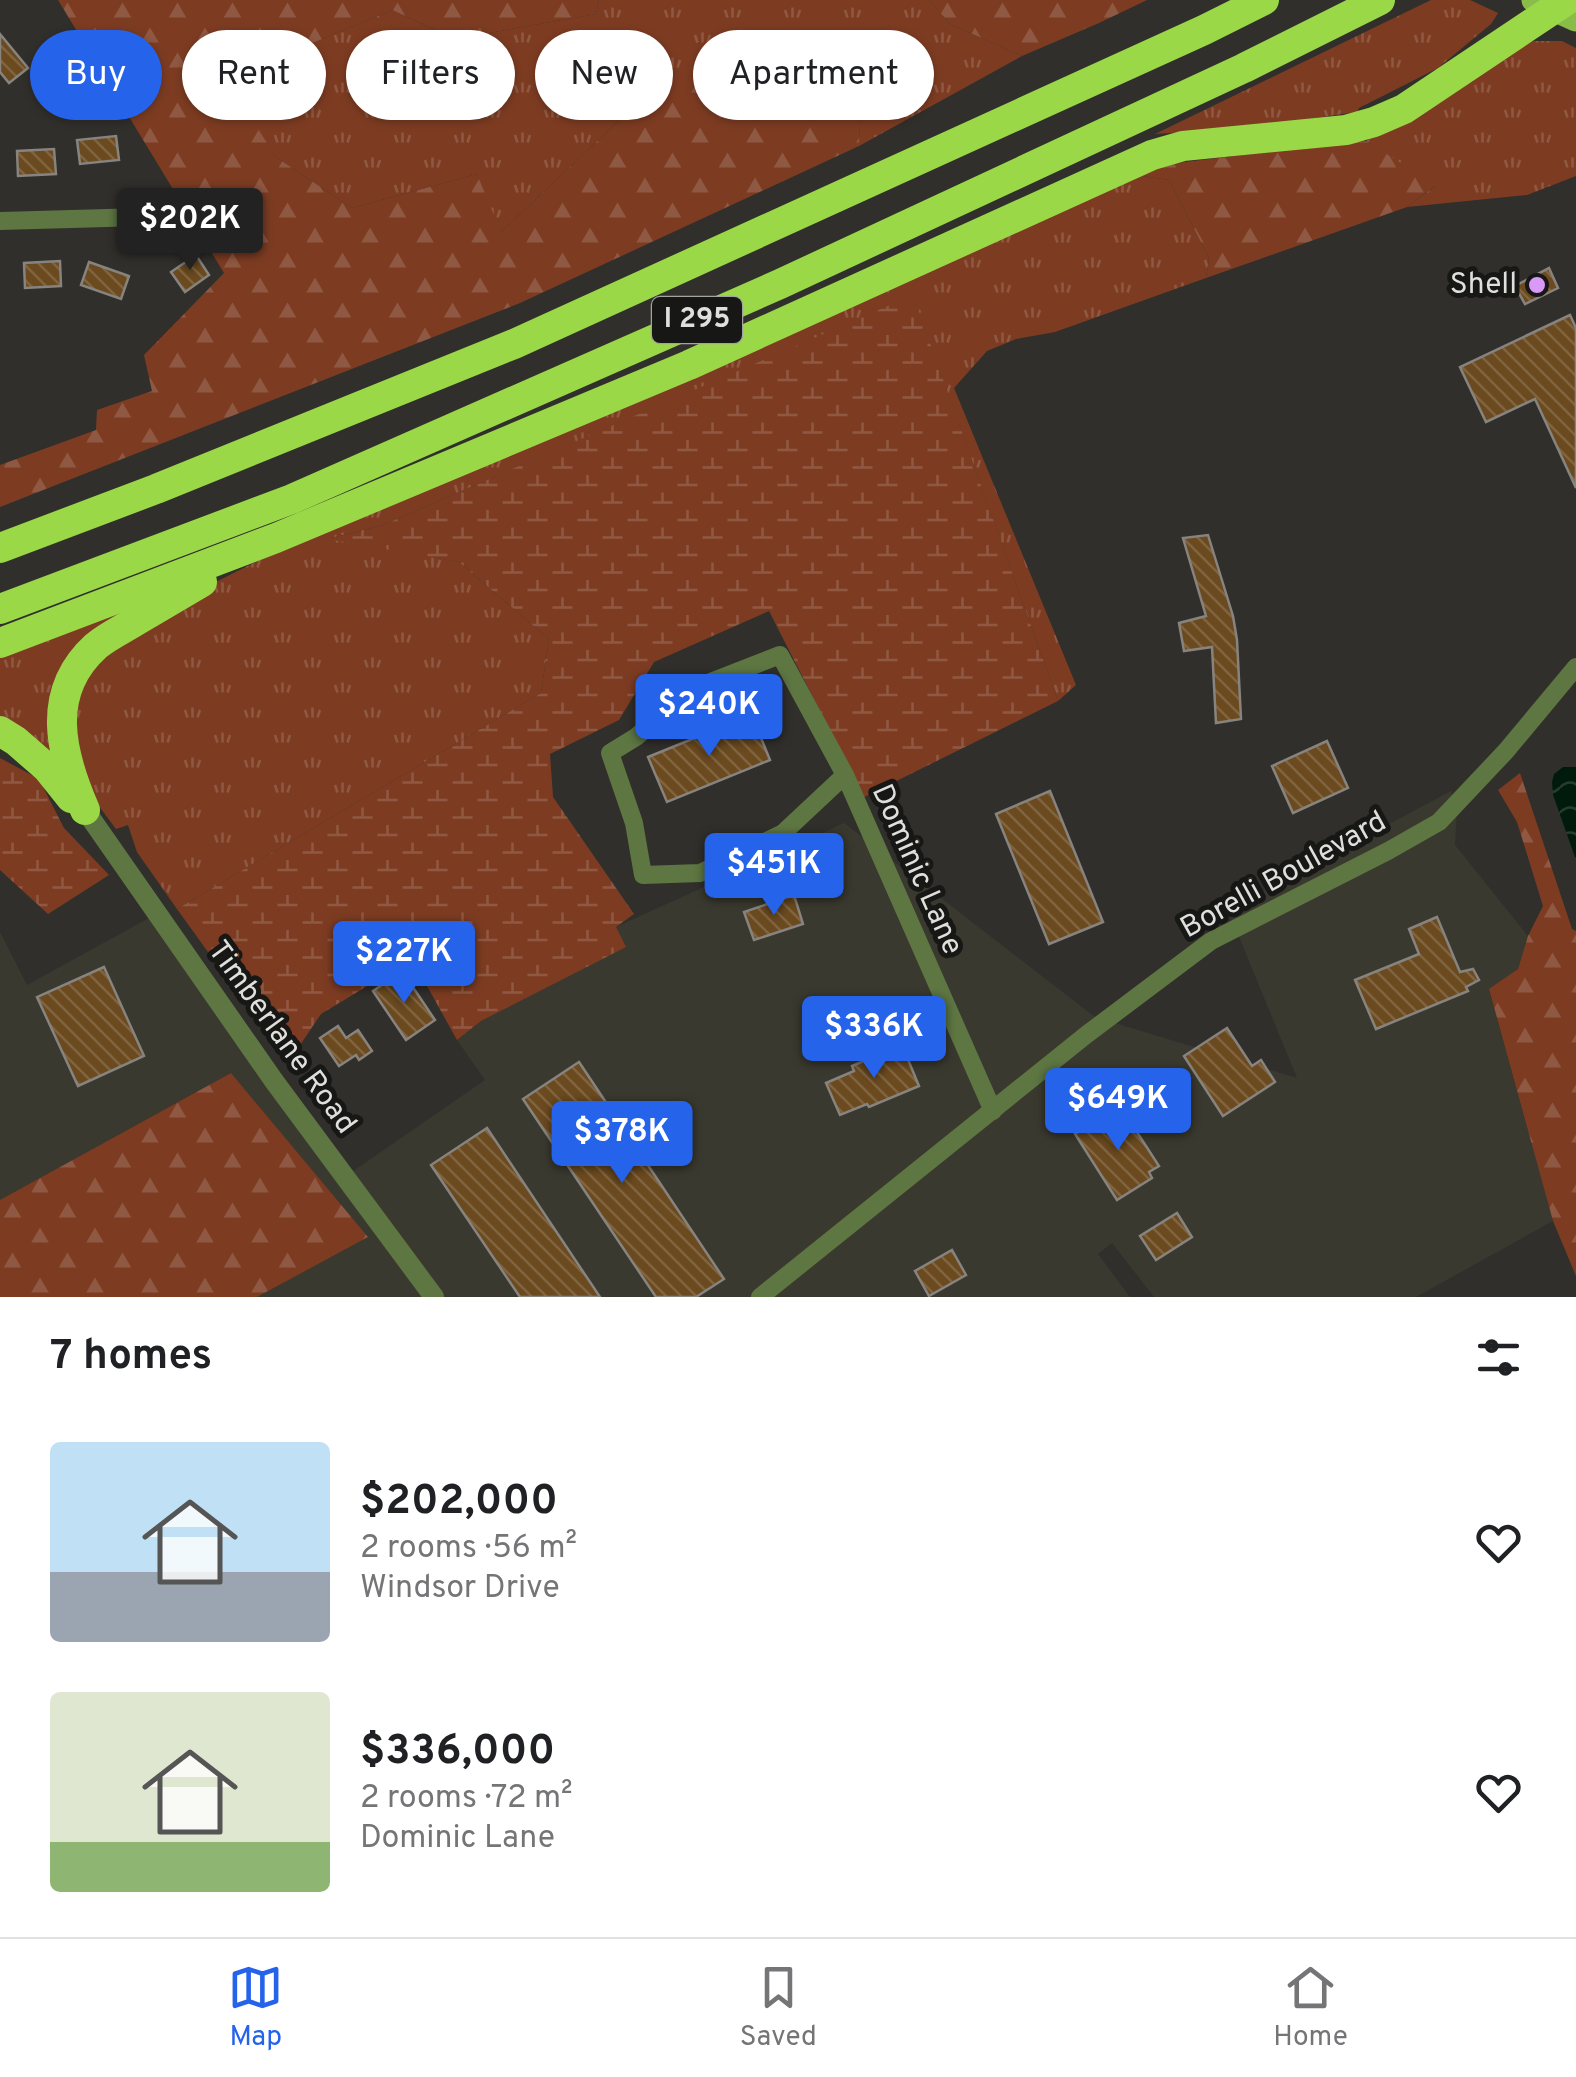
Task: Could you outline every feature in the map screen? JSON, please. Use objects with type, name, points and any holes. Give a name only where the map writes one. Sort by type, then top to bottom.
[{"type":"highway","points":[[514,344],[543,312],[967,123],[1225,0]]},
{"type":"highway","name":"I 295","points":[[0,548],[514,344],[1264,0]]},
{"type":"highway","name":"I 295","points":[[0,609],[292,499],[780,284],[1244,68],[1380,0]]},
{"type":"highway","points":[[0,643],[276,538],[689,365],[1152,154],[1184,146],[1346,130],[1374,122],[1404,109],[1558,7]]},
{"type":"highway","points":[[85,810],[69,774],[62,738],[68,686],[78,668],[96,646],[118,631],[276,538]]},
{"type":"highway","points":[[0,732],[47,768],[85,810]]},
{"type":"street","points":[[0,221],[143,217]]},
{"type":"street","name":"Dominic Lane","points":[[844,775],[784,833],[700,874],[643,875],[634,823],[610,753],[693,690],[780,655],[844,775],[993,1111]]},
{"type":"street","name":"Borelli Boulevard","points":[[760,1297],[1211,941],[1439,822],[1506,751],[1576,667]]},
{"type":"street","name":"Timberlane Road","points":[[85,810],[274,1081],[434,1297]]},
{"type":"shaded area","points":[[1451,791],[1457,807],[1455,845],[1528,936],[1518,969],[1489,990],[1553,1221],[1416,1297],[1154,1297],[1112,1243],[1098,1254],[1130,1297],[257,1297],[368,1237],[231,1073],[0,1200],[0,932],[27,985],[158,913],[346,1176],[485,1080],[457,1040],[481,1021],[625,947],[616,927],[844,823],[1095,1017],[1297,1078],[1228,910]]},
{"type":"green space","points":[[58,0],[599,0],[596,14],[506,30],[435,30],[392,10],[326,38],[326,30],[182,30],[182,120],[252,120],[276,157],[352,208],[477,174],[501,232],[619,120],[673,120],[673,87],[692,77],[693,120],[860,120],[859,146],[520,303],[0,507],[0,465],[96,430],[97,410],[152,391],[144,355],[224,273],[131,120],[162,120],[162,30],[76,30]]},
{"type":"green space","points":[[599,0],[929,0],[950,24],[1022,56],[934,105],[934,30],[693,30],[693,109],[673,110],[673,30],[535,30],[535,120],[619,120],[500,233],[477,174],[352,208],[276,157],[251,120],[326,120],[326,38],[392,10],[435,30],[346,30],[346,120],[515,120],[515,30],[506,30],[596,14]]},
{"type":"green space","points":[[929,0],[1147,0],[1022,56],[950,24]]},
{"type":"green space","points":[[1431,0],[1470,0],[1498,13],[1491,24],[1438,68],[1357,112],[1246,128],[1155,134]]},
{"type":"green space","points":[[1534,41],[1562,41],[1576,48],[1576,176],[1527,195],[1407,207],[1435,186],[1366,141],[1443,98],[1512,50]]},
{"type":"green space","points":[[860,120],[906,120],[859,146]]},
{"type":"green space","points":[[1366,141],[1436,185],[1407,207],[1206,278],[1209,258],[1169,180],[1130,174],[1184,162]]},
{"type":"green space","points":[[1130,174],[1169,180],[1209,258],[1206,278],[1055,332],[1016,339],[987,351],[954,388],[1076,685],[1058,701],[913,296],[383,525],[331,538],[459,562],[549,639],[541,693],[177,909],[137,852],[128,825],[116,829],[84,786],[68,739],[84,678],[104,651],[188,596],[313,533]]},
{"type":"green space","points":[[913,295],[1058,701],[864,797],[769,611],[654,662],[619,720],[550,754],[553,797],[634,914],[616,927],[626,947],[481,1021],[457,1040],[412,959],[321,1014],[288,1063],[177,909],[541,693],[549,639],[459,562],[327,539],[383,525]]},
{"type":"green space","points":[[138,602],[55,685],[51,757],[0,716],[0,657]]},
{"type":"green space","points":[[0,758],[39,779],[64,828],[109,875],[48,914],[0,870]]},
{"type":"green space","points":[[1520,773],[1572,929],[1576,931],[1576,1276],[1553,1221],[1489,989],[1518,969],[1543,906],[1517,822],[1498,790]]},
{"type":"green space","points":[[231,1073],[368,1237],[257,1297],[0,1297],[0,1200]]},
{"type":"water","points":[[1563,767],[1576,767],[1576,860],[1553,795],[1554,774]]},
{"type":"building","points":[[0,34],[28,68],[9,83],[0,72]]},
{"type":"building","points":[[116,136],[119,160],[80,164],[77,140]]},
{"type":"building","points":[[54,149],[56,174],[18,176],[17,151]]},
{"type":"building","points":[[196,255],[209,275],[185,292],[171,272]]},
{"type":"building","points":[[60,261],[61,286],[25,288],[24,263]]},
{"type":"building","points":[[89,262],[129,276],[121,299],[81,285]]},
{"type":"building","points":[[1549,268],[1558,288],[1525,304],[1515,286]]},
{"type":"building","points":[[1570,315],[1576,328],[1576,488],[1535,399],[1486,422],[1460,367]]},
{"type":"building","points":[[1208,535],[1233,616],[1241,719],[1216,723],[1212,647],[1184,651],[1179,623],[1206,616],[1183,538]]},
{"type":"building","points":[[753,718],[770,760],[667,802],[648,757]]},
{"type":"building","points":[[1327,741],[1348,788],[1293,813],[1272,766]]},
{"type":"building","points":[[1050,791],[1103,922],[1049,944],[996,814]]},
{"type":"building","points":[[794,895],[803,924],[754,940],[744,912]]},
{"type":"building","points":[[1437,917],[1460,972],[1473,969],[1479,980],[1466,987],[1468,991],[1376,1029],[1355,980],[1419,954],[1409,929]]},
{"type":"building","points":[[104,967],[144,1056],[78,1086],[37,997]]},
{"type":"building","points":[[402,971],[435,1020],[406,1040],[373,991]]},
{"type":"building","points":[[338,1026],[346,1038],[358,1030],[372,1051],[339,1066],[320,1038]]},
{"type":"building","points":[[1227,1028],[1252,1066],[1261,1060],[1275,1082],[1223,1116],[1184,1056]]},
{"type":"building","points":[[902,1045],[919,1086],[840,1115],[826,1083],[854,1071],[852,1066]]},
{"type":"building","points":[[579,1062],[724,1279],[696,1297],[656,1297],[523,1099]]},
{"type":"building","points":[[1120,1106],[1159,1166],[1149,1172],[1152,1178],[1117,1200],[1075,1134]]},
{"type":"building","points":[[487,1128],[600,1297],[520,1297],[431,1165]]},
{"type":"building","points":[[1177,1213],[1192,1237],[1156,1260],[1140,1236]]},
{"type":"building","points":[[952,1250],[966,1275],[929,1296],[915,1271]]},
{"type":"place","name":"Shell","points":[[1537,285]]}]
